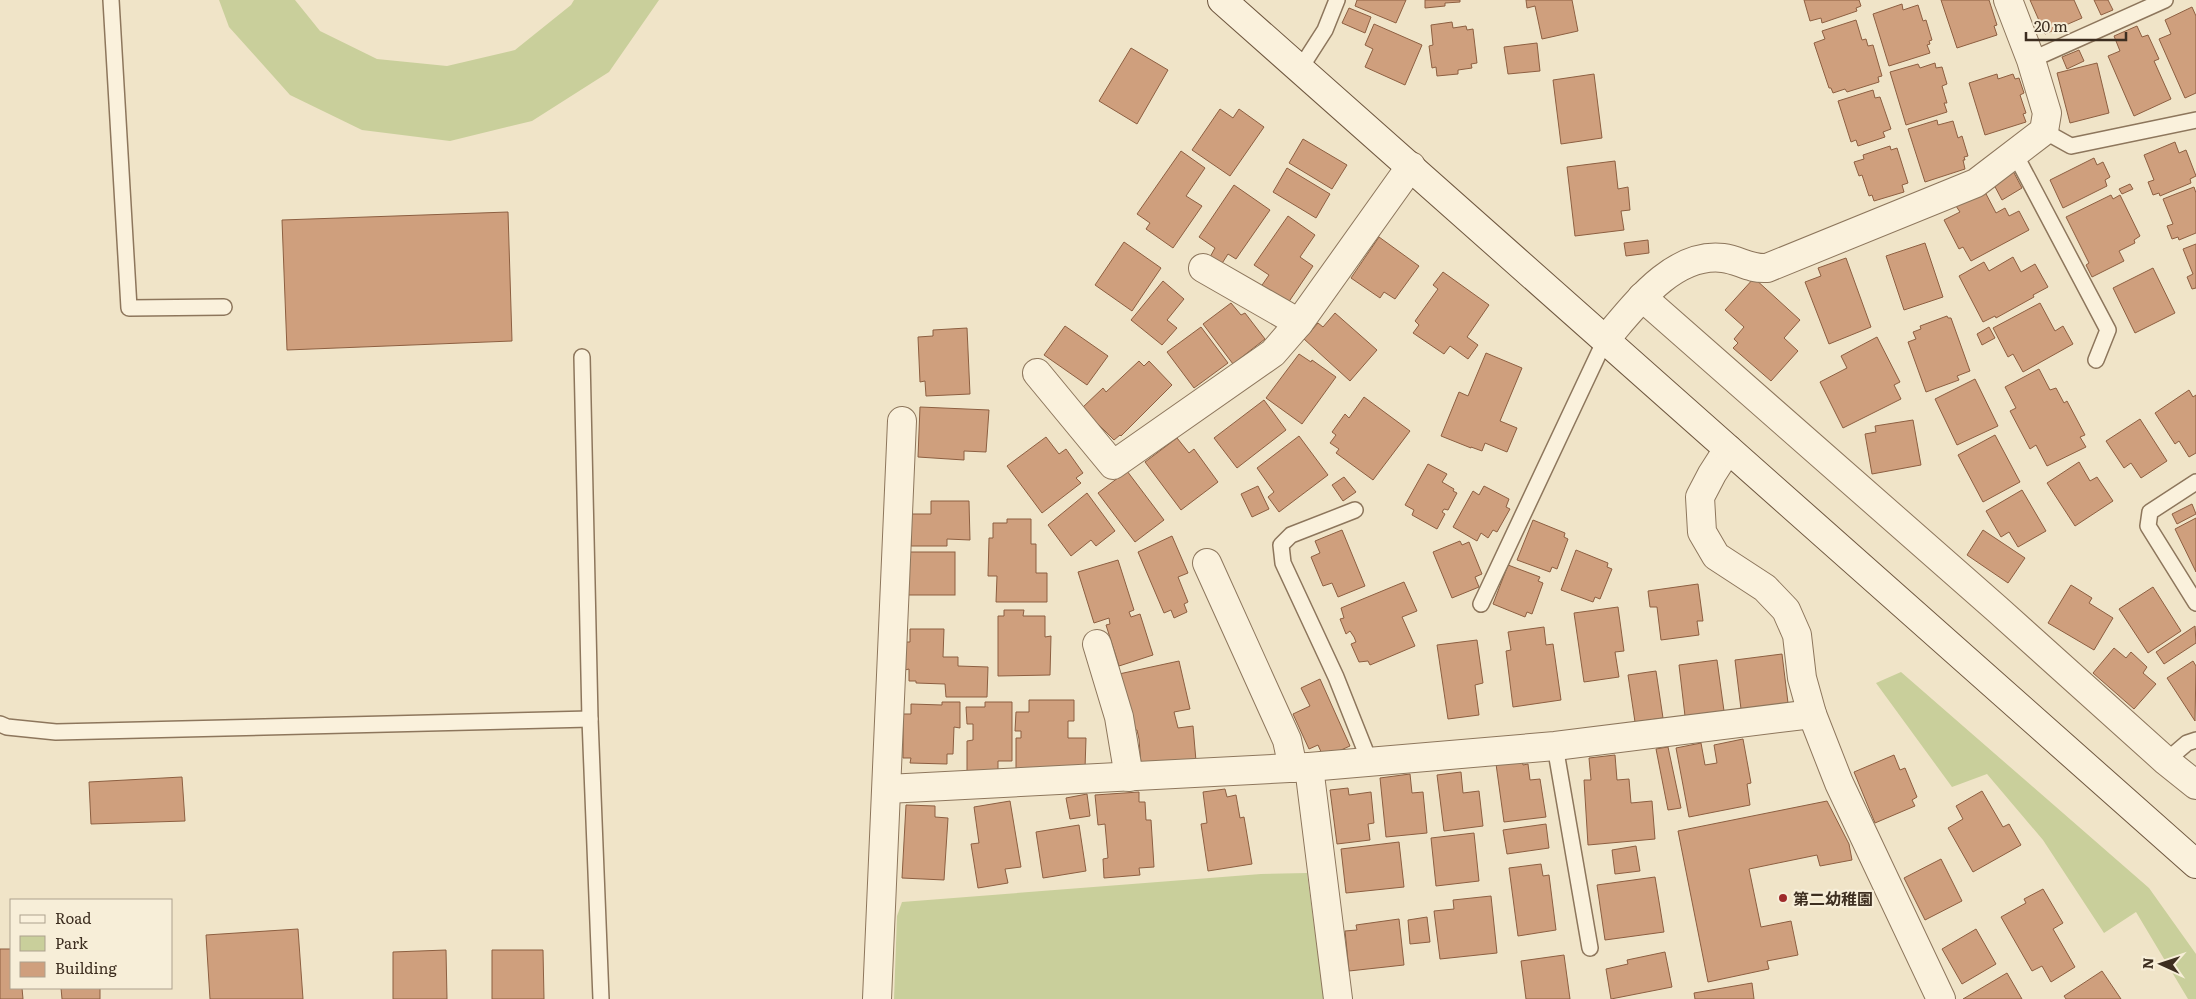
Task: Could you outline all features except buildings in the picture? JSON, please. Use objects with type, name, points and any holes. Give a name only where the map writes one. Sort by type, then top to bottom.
[{"type":"street","points":[[1222,0],[2196,864]]},
{"type":"street","points":[[1605,340],[1642,297],[1665,277],[1689,261],[1723,258],[1754,268],[1768,268],[1976,183],[2044,131],[2047,113],[2008,0]]},
{"type":"street","points":[[1037,373],[1113,465],[1273,353],[1299,323],[1411,166]]},
{"type":"street","points":[[1202,268],[1299,323]]},
{"type":"street","points":[[1642,297],[1997,608],[2166,761],[2196,785]]},
{"type":"street","points":[[877,999],[902,421]]},
{"type":"street","points":[[1728,449],[1700,497],[1702,532],[1716,556],[1765,588],[1786,610],[1797,635],[1802,678],[1812,714],[1839,784],[1941,999]]},
{"type":"street","points":[[1207,563],[1301,767],[1338,999]]},
{"type":"street","points":[[1096,644],[1119,717],[1129,777]]},
{"type":"street","points":[[887,789],[1301,767],[1555,746],[1812,714]]},
{"type":"lane","points":[[110,0],[129,308],[224,308]]},
{"type":"lane","points":[[1300,69],[1325,30],[1337,0]]},
{"type":"lane","points":[[2030,60],[2166,0]]},
{"type":"lane","points":[[2044,131],[2070,146],[2196,120]]},
{"type":"lane","points":[[2015,154],[2108,330],[2096,360]]},
{"type":"lane","points":[[1481,604],[1605,340]]},
{"type":"lane","points":[[582,357],[590,719],[601,999]]},
{"type":"lane","points":[[2196,482],[2150,512],[2148,526],[2196,602]]},
{"type":"lane","points":[[1355,510],[1292,535],[1282,545],[1283,563],[1336,677],[1369,760]]},
{"type":"lane","points":[[0,724],[7,728],[56,732],[590,719]]},
{"type":"lane","points":[[2166,761],[2187,743],[2196,740]]},
{"type":"lane","points":[[1555,746],[1590,948]]},
{"type":"green space","points":[[219,0],[295,0],[320,31],[377,59],[447,66],[515,50],[571,5],[574,0],[659,0],[609,72],[532,121],[450,141],[362,130],[290,95],[229,27]]},
{"type":"green space","points":[[1901,672],[2149,888],[2196,954],[2196,999],[2188,999],[2136,912],[2104,933],[2043,840],[1987,774],[1952,787],[1876,683]]},
{"type":"green space","points":[[1307,873],[1324,999],[894,999],[897,916],[902,902],[1261,874]]},
{"type":"place","name":"第二幼稚園","points":[[1783,898]]}]
